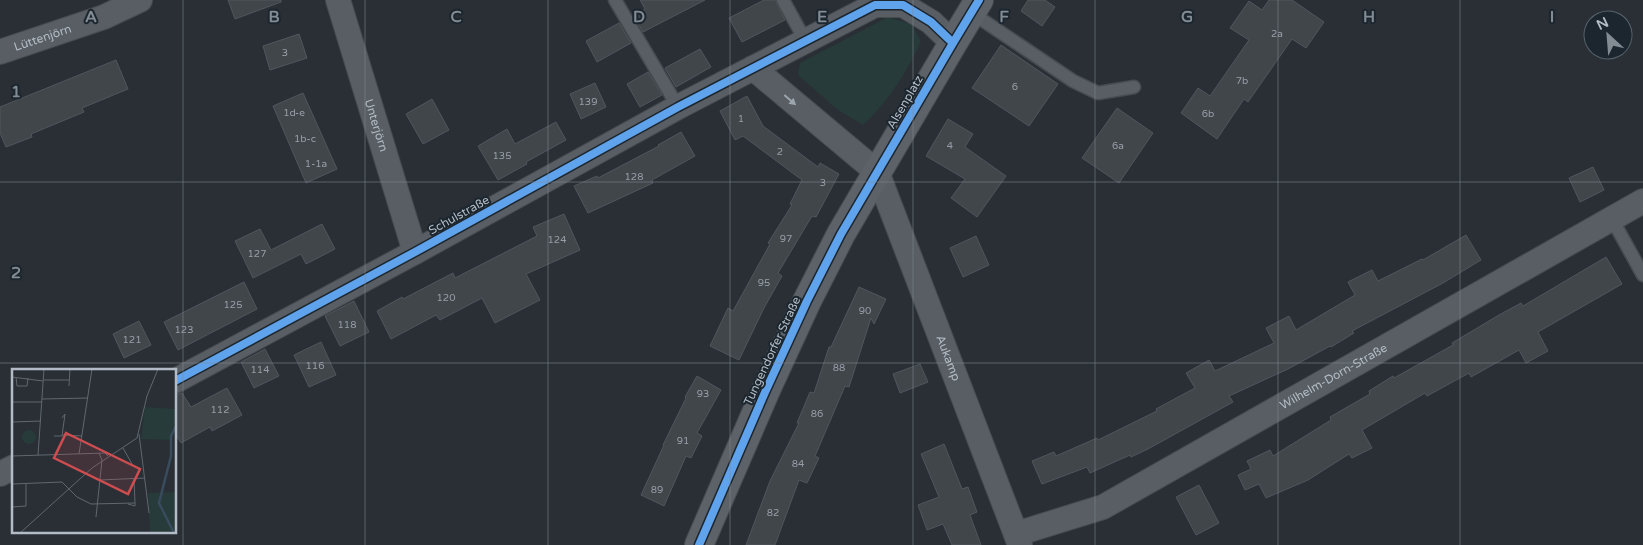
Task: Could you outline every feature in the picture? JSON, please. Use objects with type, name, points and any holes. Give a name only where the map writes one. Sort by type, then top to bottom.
[{"type":"main road","name":"Alsenplatz","points":[[877,172],[976,6]]},
{"type":"main road","name":"Tungendorfer Straße","points":[[699,545],[803,310],[841,234],[877,172]]},
{"type":"street","name":"Lüttenjörn","points":[[0,52],[104,18],[140,0]]},
{"type":"street","name":"Unterjörn","points":[[338,0],[415,252]]},
{"type":"street","points":[[877,172],[753,68],[805,40],[857,6],[875,4],[902,5],[931,22],[953,43]]},
{"type":"street","name":"Schulstraße","points":[[176,380],[753,68]]},
{"type":"street","name":"Aukamp","points":[[877,172],[1018,540]]},
{"type":"street","name":"Wilhelm-Dorn-Straße","points":[[1018,540],[1103,507],[1643,201]]},
{"type":"street","points":[[0,474],[12,468]]},
{"type":"lane","points":[[615,0],[678,108]]},
{"type":"lane","points":[[783,0],[805,40]]},
{"type":"lane","points":[[976,6],[1073,81],[1098,93],[1134,88]]},
{"type":"lane","points":[[1612,219],[1643,275]]},
{"type":"green space","points":[[888,17],[911,24],[921,41],[910,64],[896,86],[881,107],[863,125],[838,110],[798,75],[800,63]]},
{"type":"building","points":[[228,0],[281,0],[281,2],[235,19]]},
{"type":"building","points":[[640,0],[705,0],[643,32],[634,16],[645,9]]},
{"type":"building","points":[[764,0],[775,0],[785,20],[742,42],[729,18]]},
{"type":"building","points":[[1028,0],[1045,0],[1055,7],[1042,26],[1021,11]]},
{"type":"building","points":[[1269,0],[1292,0],[1324,22],[1306,48],[1292,39],[1248,102],[1244,99],[1217,139],[1181,113],[1198,88],[1210,96],[1249,40],[1230,28],[1249,1],[1262,10]]},
{"type":"building","points":[[619,23],[631,43],[597,62],[586,41]]},
{"type":"building","points":[[299,34],[307,58],[270,70],[263,46]]},
{"type":"building","points":[[1001,45],[1058,84],[1029,126],[972,88]]},
{"type":"building","points":[[700,49],[711,67],[676,87],[665,68]]},
{"type":"building","points":[[116,60],[128,89],[82,108],[84,112],[31,134],[32,137],[6,147],[0,133],[0,107]]},
{"type":"building","points":[[648,72],[662,95],[640,107],[627,84]]},
{"type":"building","points":[[595,83],[606,107],[581,119],[570,94]]},
{"type":"building","points":[[303,93],[337,169],[306,183],[273,106]]},
{"type":"building","points":[[747,96],[763,126],[818,167],[820,163],[839,174],[816,217],[812,216],[778,273],[782,276],[739,360],[710,346],[728,308],[733,311],[770,244],[768,243],[792,205],[790,204],[802,180],[743,136],[735,140],[720,111]]},
{"type":"building","points":[[432,99],[449,130],[423,144],[406,114]]},
{"type":"building","points":[[1117,108],[1153,133],[1119,183],[1082,158]]},
{"type":"building","points":[[948,119],[973,134],[965,147],[1006,176],[977,217],[951,198],[965,179],[926,156]]},
{"type":"building","points":[[556,122],[566,140],[498,180],[478,146],[507,129],[515,144]]},
{"type":"building","points":[[681,132],[695,156],[652,180],[653,183],[588,213],[574,186],[597,176],[598,178],[659,146]]},
{"type":"building","points":[[1593,167],[1604,190],[1580,202],[1569,178]]},
{"type":"building","points":[[564,214],[580,250],[526,274],[540,300],[495,323],[482,298],[440,320],[436,315],[391,339],[377,311],[453,273],[455,278],[537,236],[533,227]]},
{"type":"building","points":[[322,224],[335,249],[306,264],[301,254],[253,278],[235,241],[260,229],[271,250]]},
{"type":"building","points":[[1466,235],[1481,260],[1443,283],[1352,331],[1354,333],[1331,347],[1229,396],[1233,402],[1148,449],[1090,473],[1087,467],[1042,484],[1032,461],[1054,452],[1056,456],[1097,438],[1098,440],[1157,411],[1156,409],[1195,388],[1186,373],[1209,360],[1215,371],[1274,343],[1266,328],[1289,316],[1296,330],[1355,295],[1348,282],[1372,270],[1378,281],[1423,260]]},
{"type":"building","points":[[976,236],[989,265],[963,277],[950,248]]},
{"type":"building","points":[[1606,257],[1622,284],[1538,332],[1548,351],[1526,363],[1519,350],[1471,377],[1469,373],[1427,396],[1425,393],[1362,430],[1372,448],[1352,458],[1349,454],[1308,480],[1266,498],[1259,484],[1245,490],[1238,475],[1251,469],[1247,461],[1270,450],[1273,456],[1331,420],[1330,417],[1370,394],[1369,391],[1393,376],[1394,378],[1453,345],[1452,343],[1521,303],[1523,306]]},
{"type":"building","points":[[244,282],[257,309],[178,350],[164,322]]},
{"type":"building","points":[[859,287],[886,299],[874,324],[871,318],[849,387],[845,386],[815,456],[819,458],[807,483],[799,480],[775,545],[746,545],[770,481],[799,423],[797,423],[810,392],[814,393],[829,347],[831,347]]},
{"type":"building","points":[[354,301],[369,332],[340,346],[325,316]]},
{"type":"building","points":[[139,321],[151,345],[124,358],[113,334]]},
{"type":"building","points":[[321,342],[336,375],[309,387],[294,355]]},
{"type":"building","points":[[265,349],[279,376],[254,388],[241,362]]},
{"type":"building","points":[[920,364],[928,382],[900,393],[893,374]]},
{"type":"building","points":[[697,376],[721,390],[697,433],[702,436],[691,458],[686,456],[664,506],[641,495],[685,397]]},
{"type":"building","points":[[227,388],[242,415],[212,431],[210,427],[181,443],[176,435],[176,395],[182,393],[191,407]]},
{"type":"building","points":[[944,444],[962,489],[968,487],[977,512],[970,515],[981,545],[952,545],[943,524],[927,530],[918,505],[939,497],[921,454]]},
{"type":"building","points":[[1199,485],[1219,523],[1196,535],[1176,497]]},
{"type":"cycle path","points":[[699,545],[766,390],[807,301],[841,234],[979,0]]},
{"type":"cycle path","points":[[176,380],[415,252],[678,107],[875,5],[903,5],[931,22],[953,43]]}]
